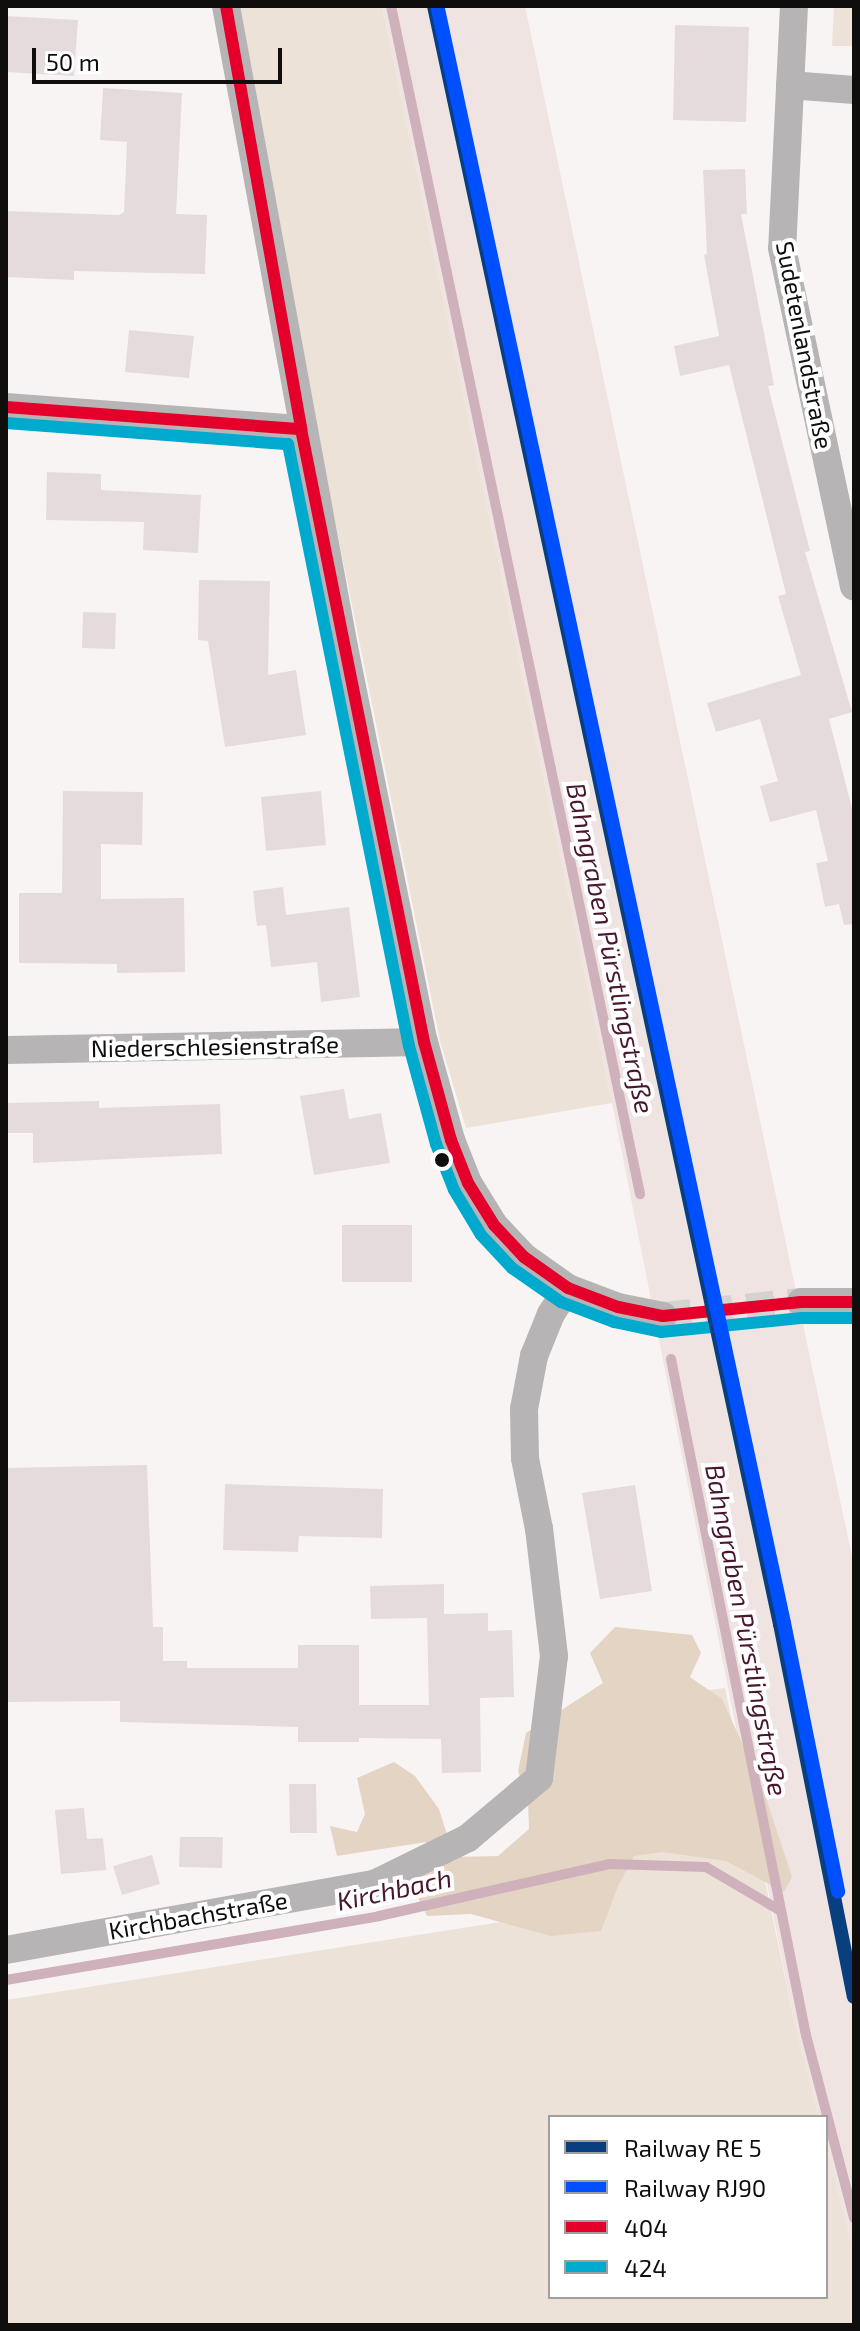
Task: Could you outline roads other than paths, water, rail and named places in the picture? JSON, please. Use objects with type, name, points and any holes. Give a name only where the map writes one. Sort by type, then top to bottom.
[{"type":"street","points":[[226,6],[301,429],[424,1042],[451,1140],[468,1183],[494,1225],[524,1257],[568,1288],[618,1307],[663,1316]]},
{"type":"street","name":"Sudetenlandstraße","points":[[794,6],[782,248],[854,586]]},
{"type":"street","points":[[790,85],[854,90]]},
{"type":"street","points":[[6,407],[301,429]]},
{"type":"street","name":"Niederschlesienstraße","points":[[6,1050],[424,1042]]},
{"type":"street","name":"Kirchbachstraße","points":[[6,1950],[374,1884],[468,1838],[539,1778],[554,1656],[539,1529],[525,1458],[524,1409],[534,1356],[551,1314],[568,1288]]},
{"type":"street","points":[[801,1302],[854,1302]]},
{"type":"waterway","name":"Bahngraben Pürstlingstraße","points":[[391,6],[640,1194]]},
{"type":"waterway","name":"Bahngraben Pürstlingstraße","points":[[671,1359],[806,2035],[827,2115]]},
{"type":"waterway","name":"Kirchbach","points":[[6,1980],[379,1916],[609,1864],[706,1867],[781,1911]]},
{"type":"waterway","name":"Bahngraben Pürstlingstraße","points":[[828,2119],[854,2218]]},
{"type":"tunnel","points":[[663,1316],[801,1302]]},
{"type":"rail line","name":"RJ90","points":[[438,9],[784,1623],[838,1892]]}]
